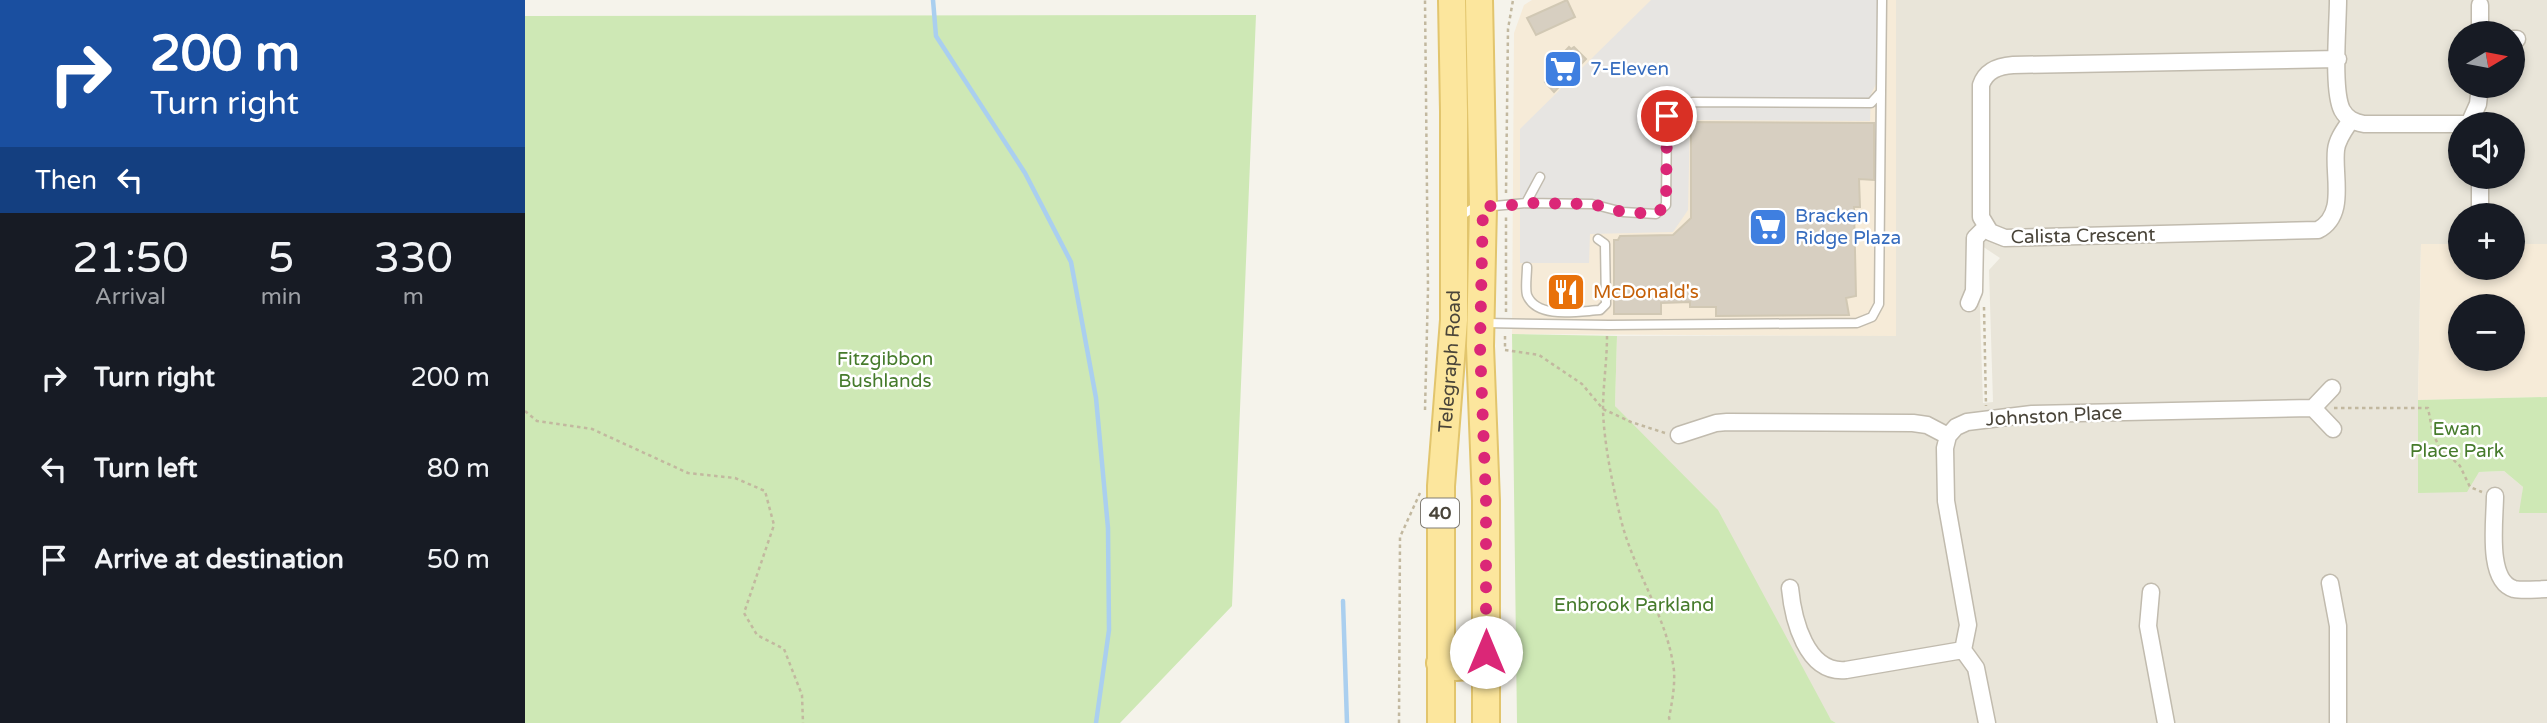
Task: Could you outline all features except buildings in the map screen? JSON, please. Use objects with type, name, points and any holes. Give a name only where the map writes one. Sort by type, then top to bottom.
[{"type":"main road","name":"Telegraph Road","points":[[1441,715],[1441,486],[1452,367],[1452,0]]},
{"type":"main road","name":"Telegraph Road","points":[[1484,3],[1494,206],[1493,323],[1481,393],[1486,501],[1486,723]]},
{"type":"main road","points":[[1440,663],[1461,668],[1486,652]]},
{"type":"main road","points":[[1441,715],[1462,688],[1473,688],[1486,696]]},
{"type":"street","points":[[2338,0],[2340,103],[2351,120],[2364,124],[2448,124]]},
{"type":"street","points":[[2480,5],[2480,21]]},
{"type":"street","name":"Calista Crescent","points":[[2338,59],[2013,65],[1991,71],[1983,79],[1981,95],[1981,212],[1986,227],[1995,236],[2012,238],[2318,230],[2329,223],[2335,211],[2337,145],[2351,120]]},
{"type":"street","points":[[1977,305],[1974,241],[1986,227]]},
{"type":"street","points":[[2332,388],[2313,408],[2333,429]]},
{"type":"street","name":"Johnston Place","points":[[1948,436],[1962,424],[2032,414],[2313,408]]},
{"type":"street","points":[[1679,435],[1727,422],[1913,423],[1927,425],[1948,436],[1944,454],[1946,501],[1968,625],[1963,650],[1976,668],[1987,723]]},
{"type":"street","points":[[2495,496],[2495,566],[2499,577],[2514,589],[2547,589]]},
{"type":"street","points":[[2330,583],[2338,626],[2338,723]]},
{"type":"street","points":[[1790,588],[1796,624],[1817,661],[1827,669],[1846,670],[1963,650]]},
{"type":"street","points":[[2151,593],[2148,626],[2166,723]]},
{"type":"lane","points":[[1493,323],[1609,326],[1857,323],[1872,317],[1879,304],[1882,0]]},
{"type":"lane","points":[[1454,221],[1469,210],[1526,203],[1592,204],[1623,212],[1656,214],[1666,205],[1667,116],[1670,107],[1693,102],[1871,103],[1881,92]]},
{"type":"lane","points":[[1526,203],[1540,177]]},
{"type":"lane","points":[[1527,267],[1527,294],[1534,304],[1546,311],[1600,310],[1606,304],[1605,244],[1598,239]]},
{"type":"path","points":[[1425,0],[1428,289],[1425,411]]},
{"type":"path","points":[[1514,0],[1508,29],[1494,206],[1493,323],[1505,350],[1539,355],[1582,384],[1604,409],[1661,433],[1679,435]]},
{"type":"path","points":[[1977,305],[1986,408],[1981,411],[1982,420]]},
{"type":"path","points":[[1609,326],[1604,426],[1628,549],[1669,648],[1674,672],[1674,694],[1669,718],[1671,723]]},
{"type":"path","points":[[2313,408],[2428,408],[2433,434],[2439,446],[2460,466],[2470,487],[2495,496]]},
{"type":"path","points":[[525,411],[537,421],[592,429],[688,473],[735,478],[765,491],[774,525],[744,612],[757,635],[784,649],[802,695],[803,723]]},
{"type":"path","points":[[1399,723],[1400,537],[1421,489]]},
{"type":"shaded area","points":[[1532,0],[1896,0],[1896,336],[1512,334],[1514,33],[1524,5]]},
{"type":"shaded area","points":[[1651,0],[1878,0],[1876,84],[1871,94],[1870,121],[1690,120],[1688,210],[1673,232],[1590,234],[1589,263],[1520,263],[1520,129]]},
{"type":"shaded area","points":[[1896,0],[2547,0],[2547,244],[2525,244],[2525,203],[2448,203],[2448,244],[2421,244],[2418,493],[2479,472],[2504,471],[2523,487],[2520,513],[2547,513],[2547,723],[1836,723],[1831,720],[1615,406],[1617,336],[1896,335]],"holes":[[[1982,246],[2000,258],[1989,270],[1993,402],[1983,403],[1978,251]]]},
{"type":"shaded area","points":[[2421,244],[2448,244],[2448,280],[2525,280],[2525,244],[2547,244],[2547,397],[2418,400]]},
{"type":"green space","name":"Fitzgibbon Bushlands","points":[[1256,15],[1232,606],[1120,723],[525,723],[525,16]]},
{"type":"green space","name":"Enbrook Parkland","points":[[1512,334],[1617,336],[1615,406],[1718,510],[1831,720],[1836,723],[1517,723]]},
{"type":"green space","name":"Ewan Place Park","points":[[2547,397],[2547,513],[2519,513],[2523,487],[2504,471],[2479,472],[2467,492],[2418,493],[2418,400]]},
{"type":"waterway","points":[[933,0],[936,36],[1025,173],[1071,262],[1096,398],[1108,528],[1109,630],[1096,723]]},
{"type":"waterway","points":[[1343,601],[1347,723]]},
{"type":"place","name":"7-Eleven","points":[[1563,69]]},
{"type":"place","name":"Bracken Ridge Plaza","points":[[1768,227]]},
{"type":"place","name":"McDonald's","points":[[1566,292]]},
{"type":"route","points":[[1486,652],[1486,501],[1480,346],[1483,206],[1526,203],[1592,204],[1623,212],[1656,214],[1666,205],[1667,116]]}]
